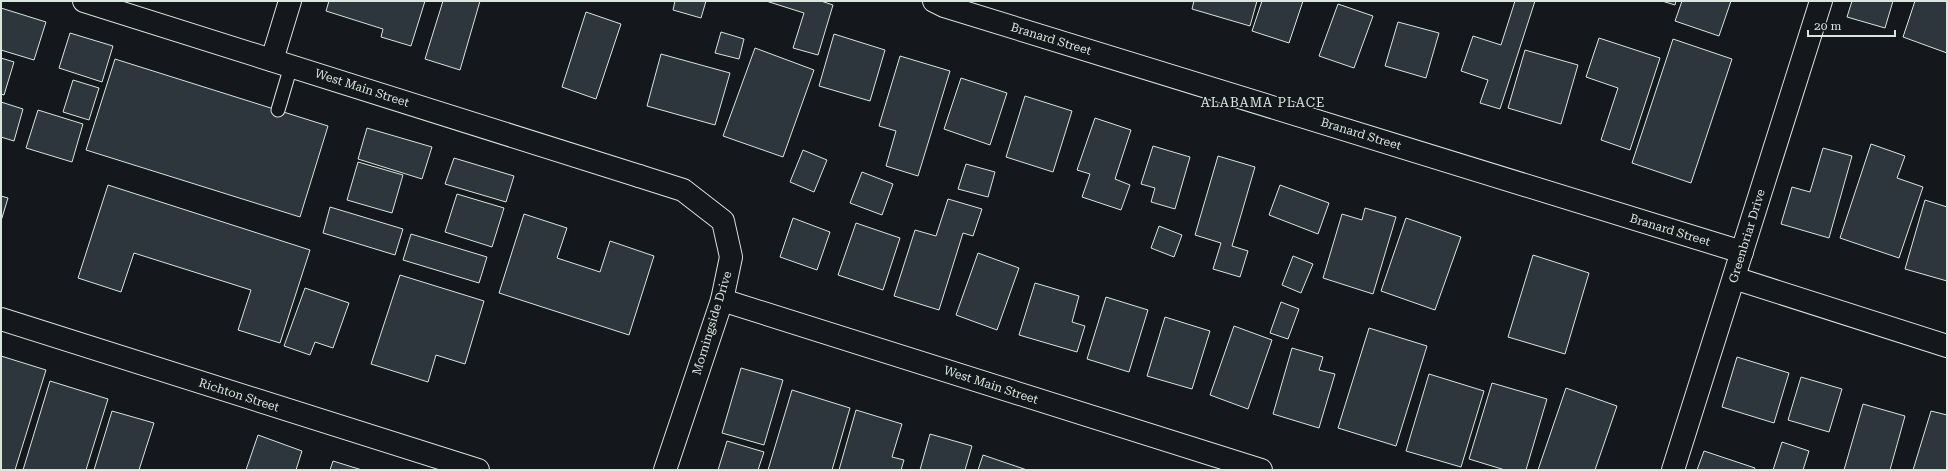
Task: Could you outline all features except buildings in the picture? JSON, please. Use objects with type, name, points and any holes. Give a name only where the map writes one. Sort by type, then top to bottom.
[{"type":"street","name":"West Main Street","points":[[84,1],[639,176]]},
{"type":"street","points":[[282,63],[290,1]]},
{"type":"street","name":"Branard Street","points":[[934,1],[944,6],[1742,252]]},
{"type":"street","name":"Greenbriar Drive","points":[[1674,470],[1821,1]]},
{"type":"street","name":"Morningside Drive","points":[[639,176],[683,190],[723,221],[731,257],[722,300],[665,470]]},
{"type":"street","points":[[1734,278],[1947,346]]},
{"type":"street","name":"West Main Street","points":[[722,300],[1261,470]]},
{"type":"street","name":"Richton Street","points":[[1,319],[478,470]]},
{"type":"lane","points":[[278,110],[282,63]]},
{"type":"district","name":"ALABAMA PLACE","points":[[1263,102]]}]
